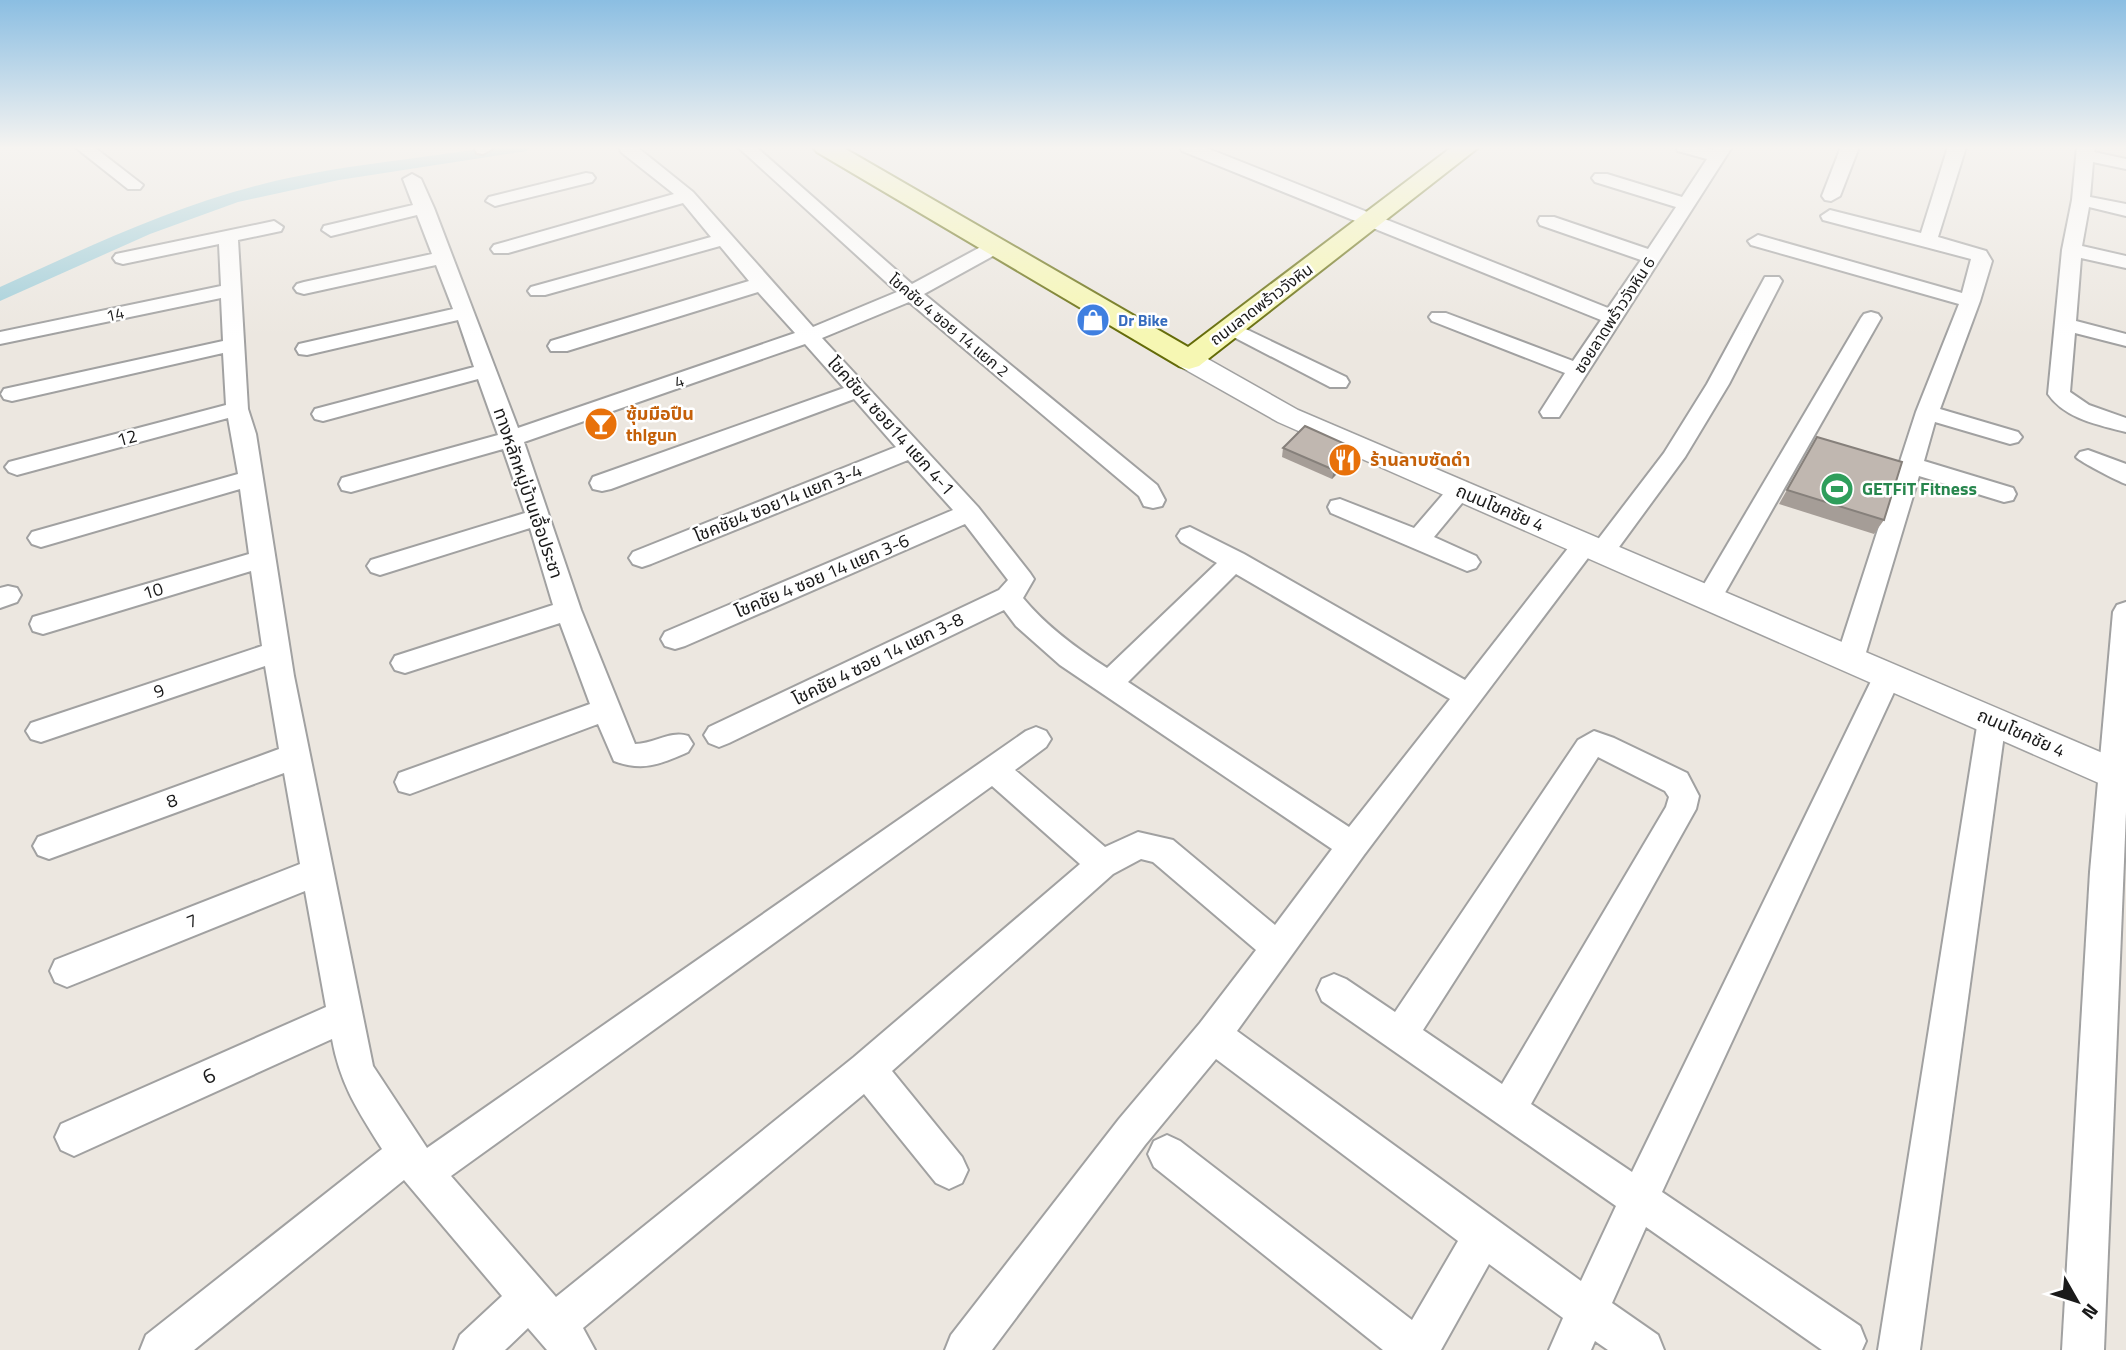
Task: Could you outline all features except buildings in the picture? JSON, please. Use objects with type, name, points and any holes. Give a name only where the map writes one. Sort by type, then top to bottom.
[{"type":"main road","name":"ถนนโชคชัย 4","points":[[932,210],[1189,360]]},
{"type":"main road","name":"ถนนลาดพร้าววังหิน","points":[[1189,360],[1384,210]]},
{"type":"street","points":[[331,230],[416,210]]},
{"type":"street","name":"ทางหลักหมู่บ้านเอื้อประชา","points":[[426,210],[539,517],[568,610],[624,753],[635,758],[678,744]]},
{"type":"street","points":[[544,210],[557,233]]},
{"type":"street","points":[[501,249],[638,210]]},
{"type":"street","name":"โชคชัย4 ซอย14 แยก 4-1","points":[[699,210],[762,284],[811,335],[969,513],[1045,638],[1108,684],[1353,846]]},
{"type":"street","name":"โชคชัย 4 ซอย 14 แยก 2","points":[[817,210],[911,294],[1148,491],[1153,500]]},
{"type":"street","points":[[1346,210],[1612,317]]},
{"type":"street","name":"ซอยลาดพร้าววังหิน 6","points":[[1552,412],[1683,210]]},
{"type":"street","points":[[1917,243],[1931,210]]},
{"type":"street","points":[[2079,210],[2072,250],[2059,394],[2067,403],[2090,414],[2126,425]]},
{"type":"street","points":[[1830,216],[1917,243],[1979,255],[1982,261],[1970,302],[1927,412],[1850,659]]},
{"type":"street","points":[[1547,221],[1652,257]]},
{"type":"street","points":[[123,258],[274,227]]},
{"type":"street","points":[[228,237],[237,410],[251,478],[276,652],[295,756],[344,1016],[362,1085],[415,1164],[552,1325]]},
{"type":"street","points":[[538,291],[724,239]]},
{"type":"street","points":[[1758,241],[1970,302]]},
{"type":"street","name":"4","points":[[351,484],[510,439],[811,335],[911,294],[961,263],[995,247]]},
{"type":"street","points":[[2072,250],[2126,262]]},
{"type":"street","points":[[304,288],[444,257]]},
{"type":"street","points":[[968,1349],[1132,1132],[1213,1035],[1276,947],[1469,696],[1674,457],[1718,384],[1772,281]]},
{"type":"street","points":[[559,346],[762,284]]},
{"type":"street","name":"14","points":[[0,338],[229,290]]},
{"type":"street","points":[[307,349],[465,312]]},
{"type":"street","points":[[1439,317],[1579,371]]},
{"type":"street","points":[[1709,598],[1871,318]]},
{"type":"street","points":[[2064,324],[2126,340]]},
{"type":"street","points":[[1231,328],[1338,382]]},
{"type":"street","points":[[12,394],[232,345]]},
{"type":"street","name":"ถนนโชคชัย 4","points":[[1189,360],[1288,416],[2120,777]]},
{"type":"street","points":[[323,414],[486,370]]},
{"type":"street","points":[[602,483],[859,390]]},
{"type":"street","name":"12","points":[[17,467],[237,410]]},
{"type":"street","points":[[1927,412],[2010,437]]},
{"type":"street","name":"โชคชัย4 ซอย14 แยก 3-4","points":[[642,558],[913,449]]},
{"type":"street","points":[[2088,457],[2118,469],[2126,476]]},
{"type":"street","points":[[1911,465],[2004,494]]},
{"type":"street","points":[[41,537],[251,478]]},
{"type":"street","points":[[1418,540],[1460,491]]},
{"type":"street","points":[[1340,507],[1467,562]]},
{"type":"street","name":"โชคชัย 4 ซอย 14 แยก 3-6","points":[[675,639],[969,513]]},
{"type":"street","points":[[380,566],[539,517]]},
{"type":"street","points":[[1191,536],[1469,696]]},
{"type":"street","name":"10","points":[[43,624],[262,559]]},
{"type":"street","points":[[1108,684],[1236,560]]},
{"type":"street","name":"โชคชัย 4 ซอย 14 แยก 3-8","points":[[719,735],[1012,584]]},
{"type":"street","points":[[405,663],[568,610]]},
{"type":"street","points":[[2083,1350],[2106,872],[2120,777],[2126,612]]},
{"type":"street","name":"9","points":[[41,731],[276,652]]},
{"type":"street","points":[[1570,1350],[1888,675]]},
{"type":"street","points":[[410,782],[608,709]]},
{"type":"street","points":[[1899,1350],[1992,720]]},
{"type":"street","points":[[161,1350],[415,1164],[1036,738]]},
{"type":"street","points":[[1399,1036],[1588,748],[1594,743],[1604,746],[1676,782],[1684,796],[1681,809],[1507,1110]]},
{"type":"street","name":"8","points":[[49,846],[295,756]]},
{"type":"street","points":[[993,769],[1102,864]]},
{"type":"street","points":[[475,1350],[552,1325],[867,1069],[1102,864],[1138,845],[1163,850],[1276,947]]},
{"type":"street","name":"7","points":[[67,971],[317,872]]},
{"type":"street","points":[[1334,990],[1845,1341]]},
{"type":"street","name":"6","points":[[74,1137],[344,1016]]},
{"type":"street","points":[[1213,1035],[1483,1236],[1643,1350]]},
{"type":"street","points":[[867,1069],[949,1170]]},
{"type":"street","points":[[1167,1154],[1417,1350],[1483,1236]]},
{"type":"waterway","points":[[0,295],[143,230],[197,210]]},
{"type":"place","name":"Dr Bike","points":[[1093,320]]},
{"type":"place","name":"ซุ้มมือปืน thlgun","points":[[601,424]]},
{"type":"place","name":"ร้านลาบซัดดำ","points":[[1345,460]]},
{"type":"place","name":"GETFiT Fitness","points":[[1837,489]]}]
